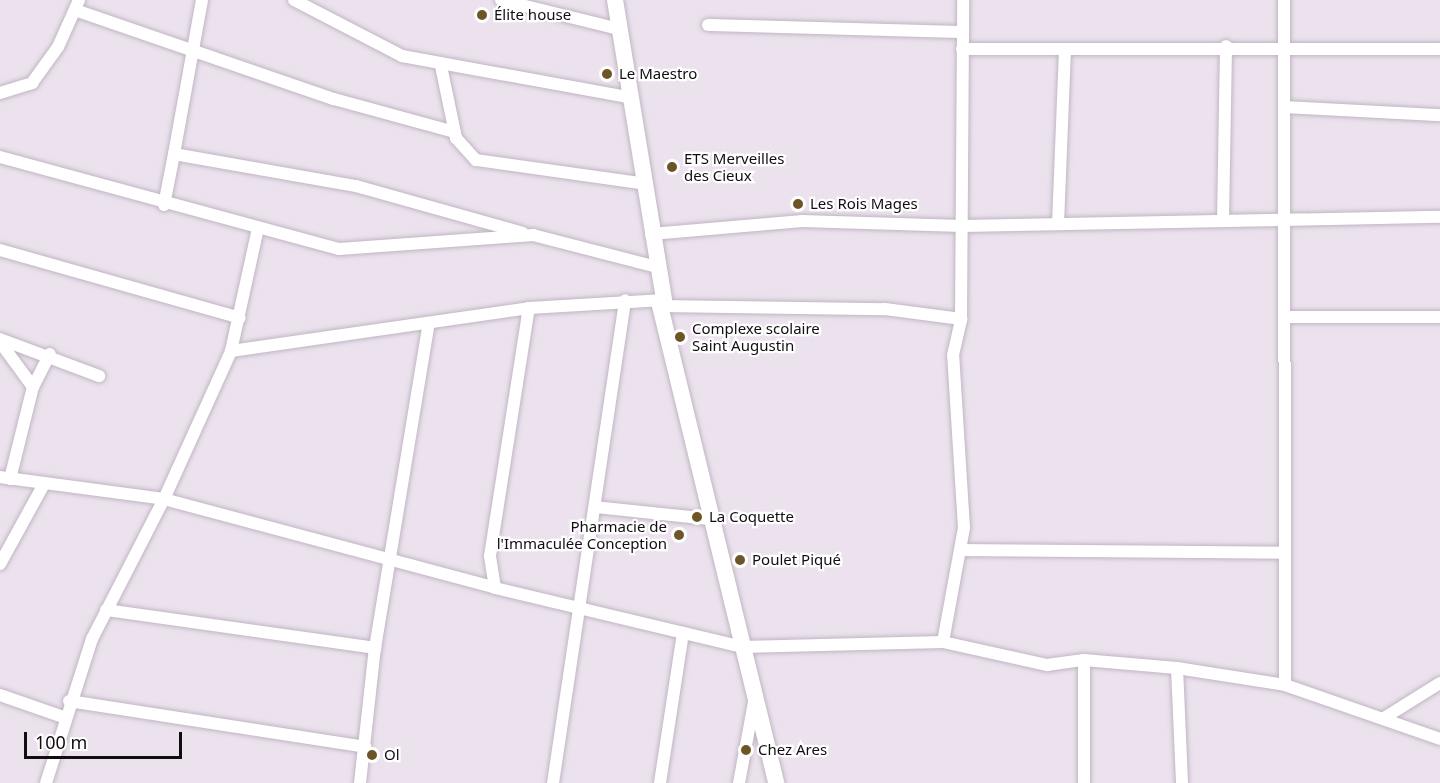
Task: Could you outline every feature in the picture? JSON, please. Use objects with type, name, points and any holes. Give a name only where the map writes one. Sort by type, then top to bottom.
[{"type":"main road","points":[[615,0],[646,184],[662,303],[710,519],[776,783]]},
{"type":"street","points":[[164,205],[202,0]]},
{"type":"street","points":[[294,0],[336,17],[365,40],[441,66],[632,98]]},
{"type":"street","points":[[501,0],[619,29]]},
{"type":"street","points":[[943,642],[963,550],[953,355],[961,319],[963,0]]},
{"type":"street","points":[[1284,0],[1287,317],[1285,685]]},
{"type":"street","points":[[0,93],[32,83],[77,5],[193,53],[455,132]]},
{"type":"street","points":[[708,25],[962,32]]},
{"type":"street","points":[[962,49],[1284,45],[1440,49]]},
{"type":"street","points":[[1223,220],[1227,46]]},
{"type":"street","points":[[1058,224],[1065,48]]},
{"type":"street","points":[[441,66],[455,132],[464,151],[476,159],[646,184]]},
{"type":"street","points":[[1285,107],[1440,115]]},
{"type":"street","points":[[174,154],[356,186],[657,267]]},
{"type":"street","points":[[0,157],[164,205],[258,228],[363,249],[533,235]]},
{"type":"street","points":[[651,234],[802,221],[962,226],[1286,218],[1440,217]]},
{"type":"street","points":[[46,783],[63,717],[106,609],[164,499],[231,351],[258,228]]},
{"type":"street","points":[[0,250],[240,318]]},
{"type":"street","points":[[231,351],[529,308],[625,300],[885,309],[961,319]]},
{"type":"street","points":[[553,783],[625,300]]},
{"type":"street","points":[[495,588],[490,556],[529,308]]},
{"type":"street","points":[[1287,317],[1440,317]]},
{"type":"street","points":[[360,783],[375,648],[429,323]]},
{"type":"street","points":[[0,341],[50,354],[99,376]]},
{"type":"street","points":[[0,341],[33,387]]},
{"type":"street","points":[[50,354],[33,387],[5,478],[164,499],[495,588],[742,647],[943,642],[1047,665],[1084,660],[1177,668],[1285,685],[1440,739]]},
{"type":"street","points":[[0,564],[44,484]]},
{"type":"street","points":[[595,507],[710,519]]},
{"type":"street","points":[[963,550],[1284,553]]},
{"type":"street","points":[[106,609],[375,648]]},
{"type":"street","points":[[660,783],[683,633]]},
{"type":"street","points":[[1084,660],[1084,783]]},
{"type":"street","points":[[1177,668],[1182,783]]},
{"type":"street","points":[[1383,718],[1440,683]]},
{"type":"street","points":[[0,695],[63,717]]},
{"type":"street","points":[[739,783],[755,695]]},
{"type":"street","points":[[69,701],[364,747]]},
{"type":"place","name":"Élite house","points":[[482,15]]},
{"type":"place","name":"Le Maestro","points":[[607,74]]},
{"type":"place","name":"ETS Merveilles des Cieux","points":[[672,167]]},
{"type":"place","name":"Les Rois Mages","points":[[798,204]]},
{"type":"place","name":"Complexe scolaire Saint Augustin","points":[[680,337]]},
{"type":"place","name":"La Coquette","points":[[697,517]]},
{"type":"place","name":"Pharmacie de l'Immaculée Conception","points":[[679,535]]},
{"type":"place","name":"Poulet Piqué","points":[[740,560]]},
{"type":"place","name":"Chez Ares","points":[[746,750]]},
{"type":"place","name":"Ol","points":[[372,755]]}]
